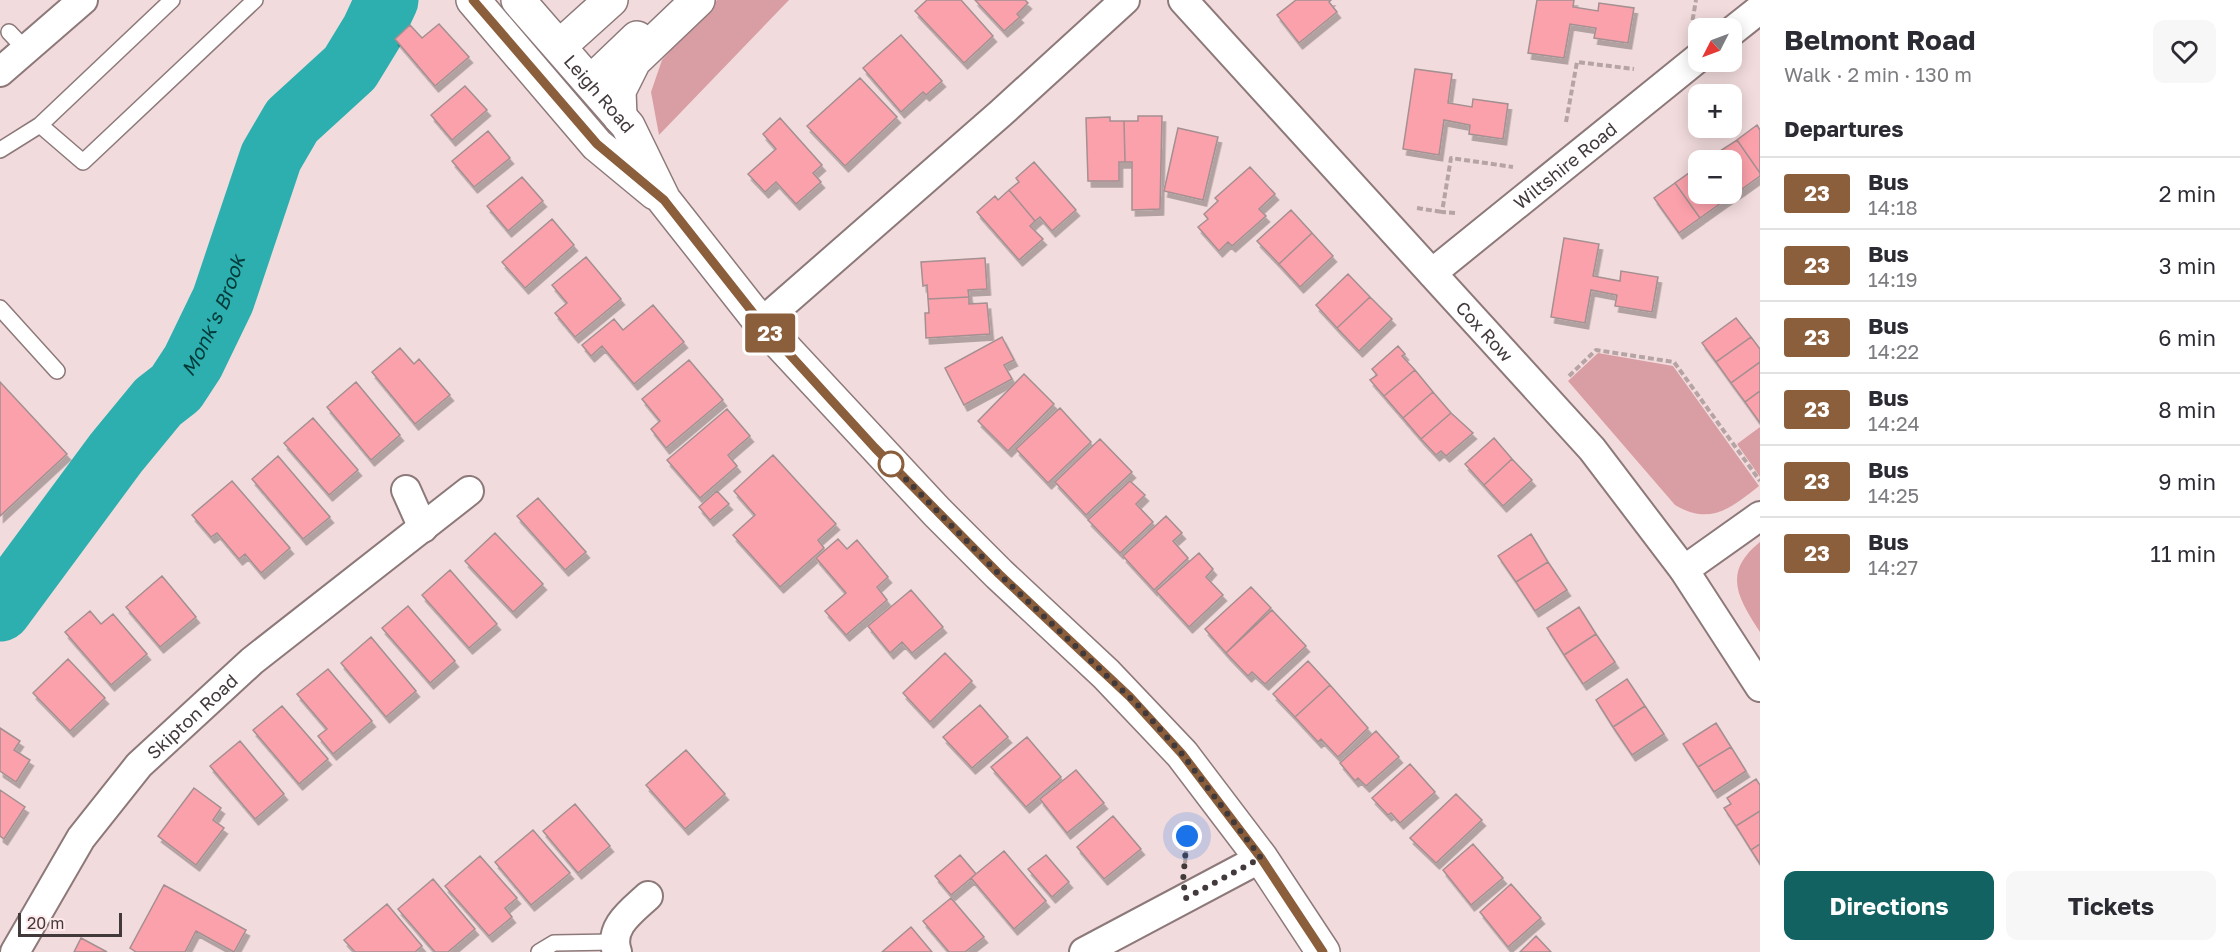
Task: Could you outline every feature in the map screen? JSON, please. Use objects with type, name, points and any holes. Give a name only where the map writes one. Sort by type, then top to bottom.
[{"type":"main road","name":"Leigh Road","points":[[473,0],[597,144],[664,200],[761,323],[875,448],[983,559],[1142,709],[1182,754],[1261,858],[1323,952]]},
{"type":"main road","name":"Leigh Road","points":[[518,0],[628,126],[664,200]]},
{"type":"main road","points":[[610,0],[560,46],[549,87],[591,81],[678,0]]},
{"type":"main road","points":[[620,117],[619,91],[634,61],[698,0]]},
{"type":"street","points":[[0,72],[17,41],[83,0]]},
{"type":"street","points":[[761,323],[1001,113],[1125,0]]},
{"type":"street","name":"Cox Row","points":[[1183,0],[1592,448],[1684,570],[1760,687]]},
{"type":"street","points":[[1742,23],[1760,9]]},
{"type":"street","name":"Wiltshire Road","points":[[1432,273],[1688,66]]},
{"type":"street","points":[[406,490],[423,528]]},
{"type":"street","name":"Skipton Road","points":[[15,952],[81,838],[139,765],[252,661],[469,491]]},
{"type":"street","points":[[1684,570],[1760,516]]},
{"type":"street","points":[[1084,952],[1261,858]]},
{"type":"street","points":[[615,947],[621,922],[648,896]]},
{"type":"lane","points":[[0,150],[40,125],[172,0]]},
{"type":"lane","points":[[40,125],[83,162],[255,0]]},
{"type":"lane","points":[[0,309],[57,371]]},
{"type":"lane","points":[[539,952],[554,943],[615,947]]},
{"type":"path","points":[[1501,218],[1442,212],[1451,158],[1556,174],[1577,62],[1688,65]]},
{"type":"path","points":[[1547,398],[1596,350],[1674,362],[1760,482]]},
{"type":"path","points":[[1186,898],[1183,881],[1190,813]]},
{"type":"shaded area","points":[[717,0],[789,0],[659,135],[651,92],[662,60]]},
{"type":"shaded area","points":[[1598,353],[1673,366],[1759,486],[1720,512],[1699,514],[1675,505],[1568,381]]},
{"type":"shaded area","points":[[1760,427],[1760,477],[1737,444]]},
{"type":"shaded area","points":[[1760,542],[1760,632],[1740,597],[1737,575],[1748,553]]},
{"type":"building","points":[[927,0],[961,0],[993,36],[964,63],[915,11]]},
{"type":"building","points":[[975,0],[1025,0],[1028,3],[1017,14],[1020,17],[1004,31]]},
{"type":"building","points":[[1296,0],[1331,0],[1329,2],[1337,12],[1299,43],[1277,15]]},
{"type":"building","points":[[1537,0],[1574,0],[1573,7],[1598,11],[1599,3],[1634,8],[1628,43],[1594,38],[1596,28],[1570,24],[1564,58],[1528,53]]},
{"type":"building","points":[[439,24],[469,57],[435,86],[395,39],[410,25],[422,38]]},
{"type":"building","points":[[901,35],[942,81],[926,95],[923,92],[901,112],[863,68]]},
{"type":"building","points":[[1415,69],[1452,74],[1448,103],[1472,107],[1473,99],[1508,104],[1503,139],[1469,134],[1470,125],[1444,120],[1439,155],[1403,149]]},
{"type":"building","points":[[860,78],[897,117],[845,166],[807,126]]},
{"type":"building","points":[[465,86],[487,110],[452,140],[431,115]]},
{"type":"building","points":[[1138,116],[1162,116],[1160,209],[1132,210],[1132,162],[1125,162],[1124,121],[1138,121]]},
{"type":"building","points":[[1110,117],[1110,121],[1124,121],[1125,162],[1119,162],[1119,181],[1088,181],[1086,118]]},
{"type":"building","points":[[780,118],[822,165],[813,173],[821,182],[796,204],[776,182],[765,192],[748,174],[776,149],[763,134]]},
{"type":"building","points":[[1757,125],[1760,130],[1760,173],[1737,140]]},
{"type":"building","points":[[1178,128],[1218,137],[1203,200],[1164,191]]},
{"type":"building","points":[[488,131],[510,158],[474,187],[452,161]]},
{"type":"building","points":[[1737,140],[1760,176],[1742,189],[1742,150],[1722,150]]},
{"type":"building","points":[[1034,162],[1076,210],[1052,231],[1040,217],[1035,221],[1009,190],[1019,182],[1016,178]]},
{"type":"building","points":[[1250,167],[1275,194],[1259,209],[1266,216],[1232,246],[1228,242],[1219,251],[1198,227],[1208,219],[1204,214],[1218,201],[1215,198]]},
{"type":"building","points":[[1688,174],[1688,201],[1675,183]]},
{"type":"building","points":[[522,177],[543,201],[508,231],[487,206]]},
{"type":"building","points":[[1675,183],[1700,218],[1679,233],[1654,198]]},
{"type":"building","points":[[1009,190],[1035,221],[1030,226],[1043,239],[1019,260],[977,212],[995,196],[998,200]]},
{"type":"building","points":[[1690,204],[1720,204],[1700,218]]},
{"type":"building","points":[[1291,210],[1312,233],[1279,264],[1257,241]]},
{"type":"building","points":[[552,219],[574,245],[525,288],[502,262]]},
{"type":"building","points":[[1312,233],[1333,256],[1300,287],[1279,264]]},
{"type":"building","points":[[1564,238],[1599,244],[1593,276],[1620,281],[1621,271],[1658,277],[1652,312],[1615,306],[1617,295],[1591,290],[1585,323],[1551,317]]},
{"type":"building","points":[[586,257],[621,299],[575,337],[555,313],[567,303],[552,285]]},
{"type":"building","points":[[985,258],[987,289],[968,290],[969,297],[928,299],[927,285],[923,286],[921,262]]},
{"type":"building","points":[[1348,274],[1370,297],[1337,328],[1316,305]]},
{"type":"building","points":[[969,297],[969,304],[987,303],[990,334],[926,338],[925,313],[929,313],[928,299]]},
{"type":"building","points":[[1370,297],[1392,319],[1359,351],[1337,328]]},
{"type":"building","points":[[653,305],[684,342],[634,384],[602,346],[591,356],[582,345],[614,319],[623,330]]},
{"type":"building","points":[[1736,318],[1751,337],[1716,362],[1702,343]]},
{"type":"building","points":[[1002,337],[1014,360],[1004,365],[1012,379],[964,405],[945,368]]},
{"type":"building","points":[[1751,337],[1760,349],[1760,362],[1731,383],[1716,362]]},
{"type":"building","points":[[1398,346],[1405,354],[1402,356],[1415,370],[1384,396],[1370,380],[1377,375],[1372,369]]},
{"type":"building","points":[[400,348],[414,364],[419,359],[450,395],[415,424],[372,372]]},
{"type":"building","points":[[689,360],[723,400],[666,448],[651,429],[660,421],[642,399]]},
{"type":"building","points":[[1760,362],[1760,391],[1745,402],[1731,383]]},
{"type":"building","points":[[1415,370],[1433,392],[1403,418],[1384,396]]},
{"type":"building","points":[[1024,374],[1054,404],[1008,451],[978,421]]},
{"type":"building","points":[[0,382],[67,454],[0,516]]},
{"type":"building","points":[[356,382],[400,435],[371,460],[327,407]]},
{"type":"building","points":[[1760,391],[1760,423],[1745,402]]},
{"type":"building","points":[[1433,392],[1451,413],[1421,439],[1403,418]]},
{"type":"building","points":[[1060,408],[1091,442],[1048,483],[1016,449]]},
{"type":"building","points":[[727,409],[750,436],[728,455],[737,466],[700,498],[667,460]]},
{"type":"building","points":[[1451,413],[1473,433],[1446,456],[1441,451],[1436,455],[1421,439]]},
{"type":"building","points":[[313,418],[358,470],[329,495],[284,443]]},
{"type":"building","points":[[1494,438],[1512,459],[1484,485],[1465,464]]},
{"type":"building","points":[[1100,439],[1132,472],[1086,515],[1055,482]]},
{"type":"building","points":[[773,455],[836,524],[818,540],[824,548],[780,587],[733,535],[755,515],[734,491]]},
{"type":"building","points":[[278,456],[330,517],[303,539],[252,479]]},
{"type":"building","points":[[1512,459],[1532,480],[1503,506],[1484,485]]},
{"type":"building","points":[[232,481],[290,548],[261,573],[245,554],[239,559],[217,533],[211,537],[192,515]]},
{"type":"building","points":[[1130,481],[1145,495],[1136,504],[1153,522],[1120,553],[1088,520]]},
{"type":"building","points":[[717,491],[729,504],[710,520],[699,507]]},
{"type":"building","points":[[538,498],[586,552],[565,570],[517,516]]},
{"type":"building","points":[[1166,516],[1182,533],[1173,541],[1188,558],[1154,590],[1123,556]]},
{"type":"building","points":[[495,533],[543,584],[513,612],[465,561]]},
{"type":"building","points":[[1531,534],[1548,562],[1516,582],[1498,556]]},
{"type":"building","points":[[838,539],[847,549],[857,540],[888,577],[877,587],[887,600],[846,635],[825,611],[846,593],[816,558]]},
{"type":"building","points":[[1199,553],[1213,569],[1206,577],[1223,595],[1189,627],[1156,591]]},
{"type":"building","points":[[1548,562],[1567,590],[1535,611],[1516,582]]},
{"type":"building","points":[[450,570],[497,624],[469,648],[422,595]]},
{"type":"building","points":[[162,576],[196,617],[160,647],[126,607]]},
{"type":"building","points":[[1251,587],[1271,608],[1226,653],[1205,629]]},
{"type":"building","points":[[911,590],[943,627],[912,653],[902,642],[890,653],[868,626]]},
{"type":"building","points":[[408,606],[455,661],[430,683],[382,628]]},
{"type":"building","points":[[1579,607],[1596,634],[1564,655],[1547,628]]},
{"type":"building","points":[[1272,610],[1306,646],[1265,684],[1252,672],[1248,676],[1226,653]]},
{"type":"building","points":[[90,611],[101,624],[113,614],[147,654],[111,685],[65,632]]},
{"type":"building","points":[[1596,634],[1615,662],[1583,684],[1564,655]]},
{"type":"building","points":[[371,637],[416,691],[386,717],[341,663]]},
{"type":"building","points":[[945,653],[972,681],[930,722],[903,693]]},
{"type":"building","points":[[68,659],[105,698],[70,731],[33,693]]},
{"type":"building","points":[[1308,661],[1330,685],[1295,717],[1273,694]]},
{"type":"building","points":[[328,669],[372,721],[333,754],[318,736],[327,729],[297,694]]},
{"type":"building","points":[[1627,679],[1645,706],[1613,727],[1596,700]]},
{"type":"building","points":[[1330,685],[1368,728],[1338,757],[1321,739],[1318,742],[1295,717]]},
{"type":"building","points":[[980,705],[1008,737],[972,768],[943,737]]},
{"type":"building","points":[[282,706],[328,759],[299,784],[253,730]]},
{"type":"building","points":[[1645,706],[1664,734],[1632,755],[1613,727]]},
{"type":"building","points":[[1716,723],[1731,747],[1698,767],[1683,744]]},
{"type":"building","points":[[0,728],[20,741],[14,750],[30,760],[16,782],[0,771]]},
{"type":"building","points":[[1376,731],[1399,757],[1366,786],[1358,778],[1355,781],[1340,763]]},
{"type":"building","points":[[1027,737],[1061,777],[1026,807],[991,767]]},
{"type":"building","points":[[240,741],[284,794],[255,819],[210,766]]},
{"type":"building","points":[[1731,747],[1746,771],[1714,792],[1698,767]]},
{"type":"building","points":[[686,750],[725,794],[685,829],[646,785]]},
{"type":"building","points":[[1410,764],[1435,792],[1400,823],[1391,813],[1388,815],[1372,798]]},
{"type":"building","points":[[1076,770],[1104,803],[1067,833],[1040,799]]},
{"type":"building","points":[[1756,779],[1760,785],[1760,811],[1736,826],[1724,808],[1731,804],[1727,798]]},
{"type":"building","points":[[194,788],[221,808],[213,820],[224,828],[196,865],[158,836]]},
{"type":"building","points":[[0,790],[25,807],[4,839],[0,836]]},
{"type":"building","points":[[1456,794],[1482,820],[1436,863],[1410,838]]},
{"type":"building","points":[[575,804],[610,846],[578,873],[543,831]]},
{"type":"building","points":[[1760,811],[1760,844],[1751,850],[1736,826]]},
{"type":"building","points":[[1113,816],[1141,849],[1104,879],[1077,847]]},
{"type":"building","points":[[533,830],[570,873],[531,905],[495,862]]},
{"type":"building","points":[[1473,844],[1503,878],[1471,905],[1443,870]]},
{"type":"building","points":[[1760,844],[1760,864],[1751,850]]},
{"type":"building","points":[[1004,851],[1046,901],[1014,929],[971,878]]},
{"type":"building","points":[[960,855],[976,874],[951,895],[935,876]]},
{"type":"building","points":[[1046,855],[1069,882],[1052,897],[1028,869]]},
{"type":"building","points":[[480,856],[517,898],[505,908],[512,917],[489,936],[445,886]]},
{"type":"building","points":[[433,879],[475,929],[448,952],[435,952],[398,909]]},
{"type":"building","points":[[1511,884],[1541,918],[1508,947],[1480,912]]},
{"type":"building","points":[[164,885],[246,930],[234,952],[196,931],[185,952],[136,952],[130,948]]},
{"type":"building","points":[[951,898],[984,937],[965,952],[949,952],[923,921]]},
{"type":"building","points":[[387,904],[422,946],[415,952],[355,952],[344,940]]},
{"type":"building","points":[[911,927],[932,952],[882,952]]},
{"type":"building","points":[[1536,936],[1551,952],[1520,952]]},
{"type":"building","points":[[81,938],[107,952],[74,952]]},
{"type":"waterway","name":"Monk's Brook","points":[[0,610],[116,453],[158,402],[176,388],[193,362],[223,300],[271,157],[292,121],[350,68],[372,32],[387,0]]},
{"type":"bus line","name":"23","points":[[473,0],[597,144],[664,200],[761,323],[875,448],[999,574],[1142,709],[1182,754],[1218,800],[1261,858],[1323,952]]},
{"type":"route","points":[[891,464],[999,574],[1142,709],[1182,754],[1261,858],[1186,898],[1183,881],[1187,836]]}]
